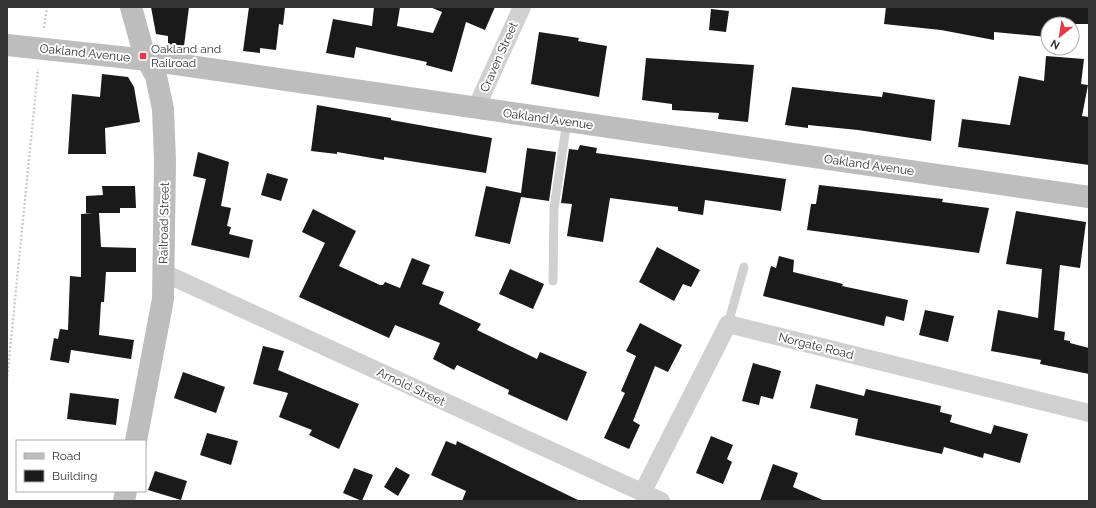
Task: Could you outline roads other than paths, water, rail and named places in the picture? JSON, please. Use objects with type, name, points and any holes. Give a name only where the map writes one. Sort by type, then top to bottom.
[{"type":"street","name":"Railroad Street","points":[[131,7],[148,60],[156,76],[163,109],[165,161],[162,272],[163,299],[136,440]]},
{"type":"street","name":"Craven Street","points":[[476,108],[522,7]]},
{"type":"street","name":"Oakland Avenue","points":[[11,45],[148,60],[1089,197]]},
{"type":"street","name":"Arnold Street","points":[[162,272],[661,501]]},
{"type":"street","name":"Norgate Road","points":[[728,324],[1089,413]]},
{"type":"street","points":[[642,493],[728,324]]},
{"type":"lane","points":[[554,281],[554,208],[567,121]]},
{"type":"lane","points":[[728,324],[744,267]]},
{"type":"place","name":"Oakland and Railroad","points":[[143,56]]}]
